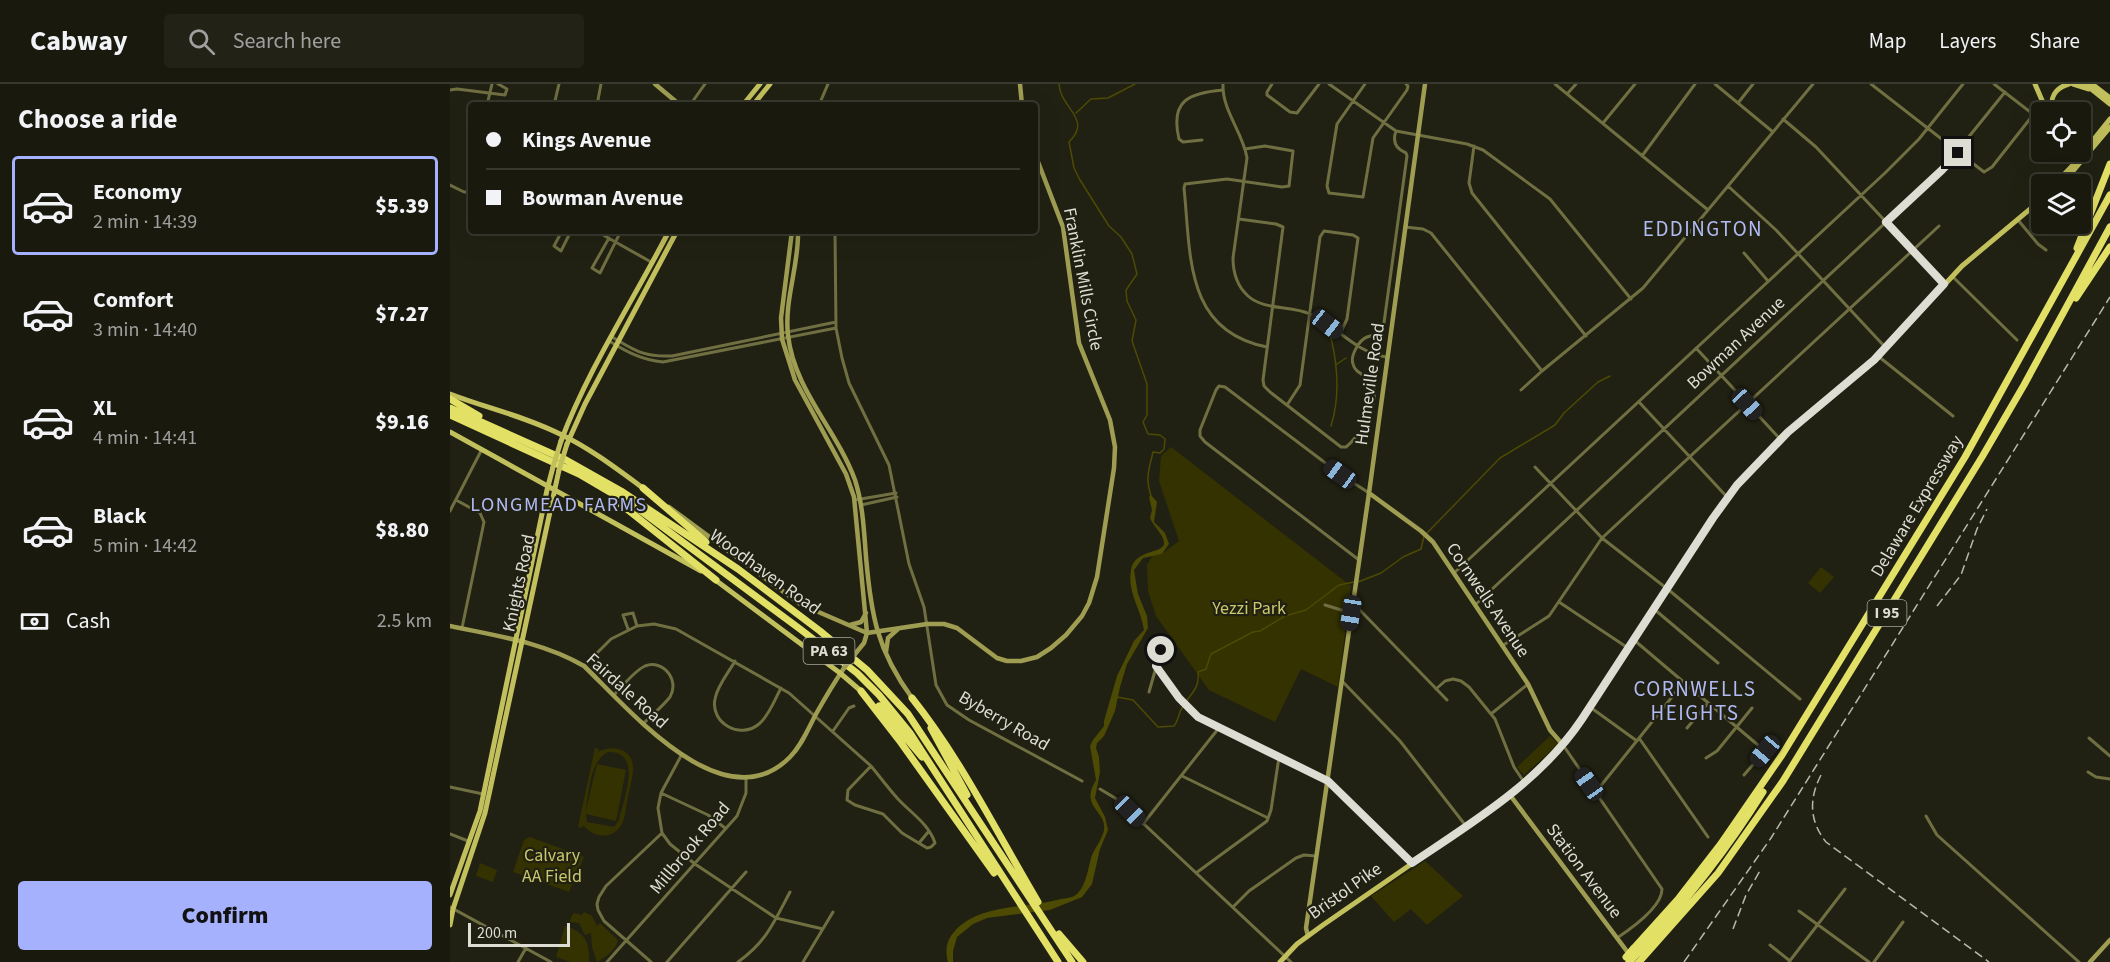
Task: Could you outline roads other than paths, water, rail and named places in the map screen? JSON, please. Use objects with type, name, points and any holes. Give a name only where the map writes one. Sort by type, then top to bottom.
[{"type":"highway","points":[[2067,273],[2110,164]]},
{"type":"highway","name":"Delaware Expressway","points":[[1638,957],[1730,844],[1805,724],[1815,702],[1965,457],[2110,195]]},
{"type":"highway","name":"Delaware Expressway","points":[[1638,957],[1718,873],[1778,788],[1982,457],[2110,227]]},
{"type":"highway","points":[[2059,322],[2110,247]]},
{"type":"highway","points":[[450,399],[513,435]]},
{"type":"highway","name":"Woodhaven Road","points":[[450,408],[566,459],[621,491],[738,569],[867,670],[908,714],[1036,902],[1072,962]]},
{"type":"highway","name":"Woodhaven Road","points":[[450,415],[568,469],[614,494],[655,520],[857,673],[900,718],[947,789],[1017,905],[1056,962]]},
{"type":"highway","points":[[568,469],[618,501],[716,580]]},
{"type":"highway","points":[[643,489],[738,569]]},
{"type":"highway","points":[[861,691],[870,697],[893,722],[947,789]]},
{"type":"highway","points":[[861,691],[906,748],[1017,905]]},
{"type":"highway","points":[[912,698],[936,736],[992,839]]},
{"type":"highway","points":[[912,698],[956,758],[1036,902]]},
{"type":"highway","points":[[1042,912],[1082,962]]},
{"type":"highway","points":[[1024,915],[1056,962]]},
{"type":"highway","points":[[1050,927],[1082,962]]},
{"type":"highway","points":[[1625,960],[1638,957]]},
{"type":"main road","points":[[745,102],[759,84]]},
{"type":"main road","points":[[755,102],[770,84]]},
{"type":"main road","points":[[2035,84],[2043,102]]},
{"type":"main road","points":[[2052,102],[2054,94],[2060,88],[2071,84],[2095,87]]},
{"type":"main road","points":[[2085,84],[2095,87],[2109,100]]},
{"type":"main road","points":[[2091,146],[2110,119]]},
{"type":"main road","points":[[2091,146],[2110,127]]},
{"type":"main road","points":[[2063,174],[2073,162]]},
{"type":"main road","points":[[2070,174],[2079,162]]},
{"type":"main road","name":"Bristol Pike","points":[[1280,962],[1308,936],[1510,795],[1563,745],[1727,497],[1747,473],[1780,439],[1878,356],[1952,275],[2031,209]]},
{"type":"main road","name":"Knights Road","points":[[450,925],[451,908],[485,813],[530,585],[556,468],[565,440],[585,404],[613,341],[668,234]]},
{"type":"main road","name":"Knights Road","points":[[613,341],[674,234]]},
{"type":"main road","name":"Woodhaven Road","points":[[450,394],[530,421],[596,455],[643,489]]},
{"type":"main road","name":"Woodhaven Road","points":[[450,432],[716,580],[842,670],[861,691]]},
{"type":"main road","name":"Knights Road","points":[[450,895],[487,794]]},
{"type":"street","points":[[488,102],[492,84]]},
{"type":"street","points":[[450,90],[505,95],[507,89],[498,84]]},
{"type":"street","points":[[555,102],[559,84]]},
{"type":"street","points":[[598,102],[601,84]]},
{"type":"street","points":[[655,84],[676,102]]},
{"type":"street","points":[[692,102],[705,84]]},
{"type":"street","points":[[820,102],[828,84]]},
{"type":"street","points":[[1020,84],[1022,102]]},
{"type":"street","points":[[1223,84],[1222,90],[1227,109],[1247,158],[1233,258],[1237,281],[1252,299],[1310,314],[1358,347],[1369,353],[1386,357]]},
{"type":"street","points":[[1272,84],[1267,95],[1290,112],[1297,113],[1318,84]]},
{"type":"street","points":[[1329,84],[1396,131],[1474,146],[1550,199],[1631,299]]},
{"type":"street","points":[[1365,84],[1338,121],[1328,186],[1329,193],[1363,197],[1372,142],[1407,90],[1406,84]]},
{"type":"street","name":"Hulmeville Road","points":[[1308,936],[1306,928],[1425,84]]},
{"type":"street","points":[[1555,84],[1708,210]]},
{"type":"street","points":[[1567,94],[1576,84]]},
{"type":"street","points":[[1603,123],[1635,84]]},
{"type":"street","points":[[1642,156],[1695,84]]},
{"type":"street","points":[[1715,84],[1773,132]]},
{"type":"street","points":[[1737,103],[1752,84]]},
{"type":"street","points":[[1521,390],[1643,288],[1813,84]]},
{"type":"street","points":[[1871,84],[1977,169],[1986,172],[2031,118]]},
{"type":"street","points":[[1454,573],[1907,152],[1963,84]]},
{"type":"street","points":[[1994,84],[2031,113]]},
{"type":"street","points":[[1202,140],[1183,142],[1179,139],[1176,119],[1178,109],[1191,96],[1222,90]]},
{"type":"street","name":"Bowman Avenue","points":[[1475,604],[1942,170],[2005,92]]},
{"type":"street","points":[[1783,119],[1816,147],[1944,284]]},
{"type":"street","points":[[1239,219],[1283,227],[1263,383],[1270,392],[1345,448],[1349,446],[1367,420],[1373,393],[1371,382],[1357,372],[1353,364],[1353,356],[1367,337],[1381,336],[1407,156],[1396,145],[1394,138],[1396,131]]},
{"type":"street","points":[[1245,149],[1265,146],[1290,150],[1294,153],[1288,187],[1218,179],[1188,183],[1184,186],[1192,266],[1198,293],[1204,307],[1215,320],[1235,336],[1250,343],[1267,346]]},
{"type":"street","points":[[1474,146],[1469,183],[1472,193],[1586,336]]},
{"type":"street","name":"Franklin Mills Circle","points":[[927,624],[951,625],[997,658],[1021,662],[1037,657],[1051,648],[1075,626],[1089,603],[1096,577],[1106,524],[1115,447],[1107,411],[1079,343],[1064,227],[1038,162]]},
{"type":"street","points":[[450,184],[468,192]]},
{"type":"street","points":[[1728,186],[1798,254],[1886,348]]},
{"type":"street","points":[[2018,220],[2046,250]]},
{"type":"street","points":[[1502,646],[1549,616],[1602,538],[1939,226]]},
{"type":"street","points":[[1405,227],[1423,229],[1431,233],[1542,371]]},
{"type":"street","points":[[1287,405],[1300,385],[1322,233],[1328,231],[1357,236],[1347,319],[1340,334]]},
{"type":"street","points":[[560,234],[554,246],[561,251],[570,234]]},
{"type":"street","points":[[602,234],[653,263]]},
{"type":"street","points":[[609,238],[592,268],[600,273],[620,234]]},
{"type":"street","points":[[746,777],[766,772],[788,759],[802,741],[842,670],[864,643],[867,633],[859,503],[846,474],[795,380],[782,336],[781,318],[792,234]]},
{"type":"street","points":[[798,234],[787,314],[788,335],[805,388],[845,458],[859,503],[868,585],[877,632],[888,660],[912,698]]},
{"type":"street","name":"Byberry Road","points":[[835,234],[836,328],[843,364],[849,383],[888,462],[897,495],[909,564],[923,603],[936,685],[947,705],[969,720],[1082,781]]},
{"type":"street","points":[[1744,253],[1767,281]]},
{"type":"street","points":[[1952,275],[2017,340]]},
{"type":"street","points":[[788,335],[836,322]]},
{"type":"street","points":[[613,341],[634,356],[663,362],[782,336],[836,328]]},
{"type":"street","points":[[1696,348],[1780,439]]},
{"type":"street","points":[[1878,356],[1953,416]]},
{"type":"street","name":"Cornwells Avenue","points":[[1359,560],[1210,447],[1200,436],[1205,416],[1219,386],[1225,387],[1316,457],[1425,534],[1454,573],[1528,684],[1550,730],[1563,745],[1661,886],[1662,895],[1659,901],[1646,915],[1617,938]]},
{"type":"street","points":[[1638,402],[1727,497]]},
{"type":"street","points":[[450,511],[482,449]]},
{"type":"street","points":[[1534,467],[1602,538],[1800,699]]},
{"type":"street","name":"Woodhaven Road","points":[[643,489],[801,604],[867,633]]},
{"type":"street","points":[[859,503],[897,495]]},
{"type":"street","points":[[456,500],[480,513],[484,522],[462,628]]},
{"type":"street","points":[[1559,602],[1628,648]]},
{"type":"street","points":[[1353,603],[1447,700]]},
{"type":"street","points":[[1325,605],[1351,613]]},
{"type":"street","points":[[1654,609],[1718,663]]},
{"type":"street","points":[[628,629],[623,615],[633,613],[637,626]]},
{"type":"street","points":[[848,625],[859,623],[866,613]]},
{"type":"street","points":[[584,666],[611,639],[628,629],[654,624],[676,629],[781,688],[833,731],[871,766],[899,800],[920,819],[933,839],[933,846],[927,848],[898,830],[883,814],[847,800],[848,790],[871,766]]},
{"type":"street","points":[[867,633],[927,624]]},
{"type":"street","name":"Fairdale Road","points":[[450,626],[519,640],[556,651],[584,666],[660,739],[682,754],[716,772],[732,777],[746,777]]},
{"type":"street","points":[[888,660],[886,642],[891,634],[900,628]]},
{"type":"street","points":[[1634,640],[1765,751]]},
{"type":"street","points":[[1149,692],[1161,650]]},
{"type":"street","points":[[735,661],[715,697],[716,713],[728,727],[746,730],[759,725],[781,688]]},
{"type":"street","points":[[614,695],[642,667],[652,664],[666,669],[673,681],[670,696],[644,723]]},
{"type":"street","points":[[1156,666],[1186,706],[1200,718],[1328,781],[1412,863]]},
{"type":"street","points":[[1436,689],[1450,680],[1461,681],[1469,687],[1491,714],[1514,767],[1524,782]]},
{"type":"street","points":[[1341,681],[1400,741],[1466,826]]},
{"type":"street","points":[[1595,792],[1684,682]]},
{"type":"street","points":[[1491,714],[1528,684]]},
{"type":"street","points":[[1687,728],[1708,703]]},
{"type":"street","points":[[833,731],[849,708],[854,706]]},
{"type":"street","points":[[1590,707],[1638,740],[1708,837]]},
{"type":"street","points":[[1706,758],[1717,751],[1752,708]]},
{"type":"street","points":[[1143,824],[1219,728]]},
{"type":"street","points":[[2089,738],[2110,756]]},
{"type":"street","points":[[1744,775],[1775,739]]},
{"type":"street","points":[[682,754],[659,800],[658,817],[662,833],[676,850],[776,918],[824,929]]},
{"type":"street","points":[[1196,873],[1262,825],[1268,818],[1279,757]]},
{"type":"street","points":[[2088,772],[2096,777],[2110,779]]},
{"type":"street","points":[[1182,776],[1268,818]]},
{"type":"street","name":"Millbrook Road","points":[[607,962],[741,810],[746,793],[746,777]]},
{"type":"street","points":[[450,787],[487,794]]},
{"type":"street","points":[[1100,789],[1115,798],[1291,962]]},
{"type":"street","points":[[662,793],[708,815],[725,828]]},
{"type":"street","name":"Station Avenue","points":[[1510,795],[1617,938],[1638,957]]},
{"type":"street","points":[[1926,816],[1937,835],[2079,962]]},
{"type":"street","points":[[919,843],[929,831]]},
{"type":"street","points":[[651,962],[600,916],[597,904],[606,886],[662,833]]},
{"type":"street","points":[[450,834],[468,841]]},
{"type":"street","points":[[1233,907],[1249,891],[1296,858],[1304,855],[1316,856]]},
{"type":"street","points":[[667,962],[746,872]]},
{"type":"street","points":[[1770,945],[1790,962],[1816,924],[1845,889]]},
{"type":"street","points":[[738,962],[759,946],[790,892]]},
{"type":"street","points":[[451,908],[551,962]]},
{"type":"street","points":[[1799,911],[1869,962]]},
{"type":"street","points":[[803,962],[833,912]]},
{"type":"street","points":[[1874,962],[1904,922]]},
{"type":"street","points":[[2090,962],[2110,940]]},
{"type":"street","points":[[518,962],[526,948]]},
{"type":"waterway","points":[[1059,84],[1064,100],[1077,120],[1076,134],[1069,142],[1074,168],[1109,226],[1121,237],[1132,254],[1137,274],[1126,290],[1127,301],[1136,320],[1132,341],[1147,384],[1147,415],[1143,422],[1148,434],[1160,435],[1165,439],[1164,449],[1160,453],[1153,452],[1148,478],[1151,496]]},
{"type":"waterway","points":[[1076,113],[1091,99],[1108,98],[1135,84]]},
{"type":"waterway","points":[[1331,338],[1337,382],[1336,404],[1331,426]]},
{"type":"waterway","points":[[1337,364],[1346,358]]},
{"type":"waterway","points":[[1427,533],[1500,458],[1555,425],[1564,413],[1598,382],[1610,376]]},
{"type":"waterway","points":[[1358,582],[1381,573],[1403,557],[1421,549],[1424,536]]},
{"type":"waterway","points":[[1117,697],[1133,700],[1158,727],[1174,726],[1196,687],[1198,672],[1206,669],[1211,654],[1253,632],[1260,631],[1285,616],[1306,610],[1339,585],[1354,582]]},
{"type":"railway","points":[[1684,962],[1771,838],[2110,297]]},
{"type":"railway","points":[[1937,606],[1961,575],[1977,529],[1987,509]]},
{"type":"railway","points":[[1821,775],[1814,792],[1813,809],[1816,826],[1826,842],[1989,962]]},
{"type":"railway","points":[[1733,929],[1746,895],[1761,869]]},
{"type":"district","name":"EDDINGTON","points":[[1703,229]]},
{"type":"district","name":"LONGMEAD FARMS","points":[[559,505]]},
{"type":"district","name":"CORNWELLS HEIGHTS","points":[[1695,701]]},
{"type":"park label","name":"Yezzi Park","points":[[1249,608]]},
{"type":"park label","name":"Calvary AA Field","points":[[552,865]]}]
